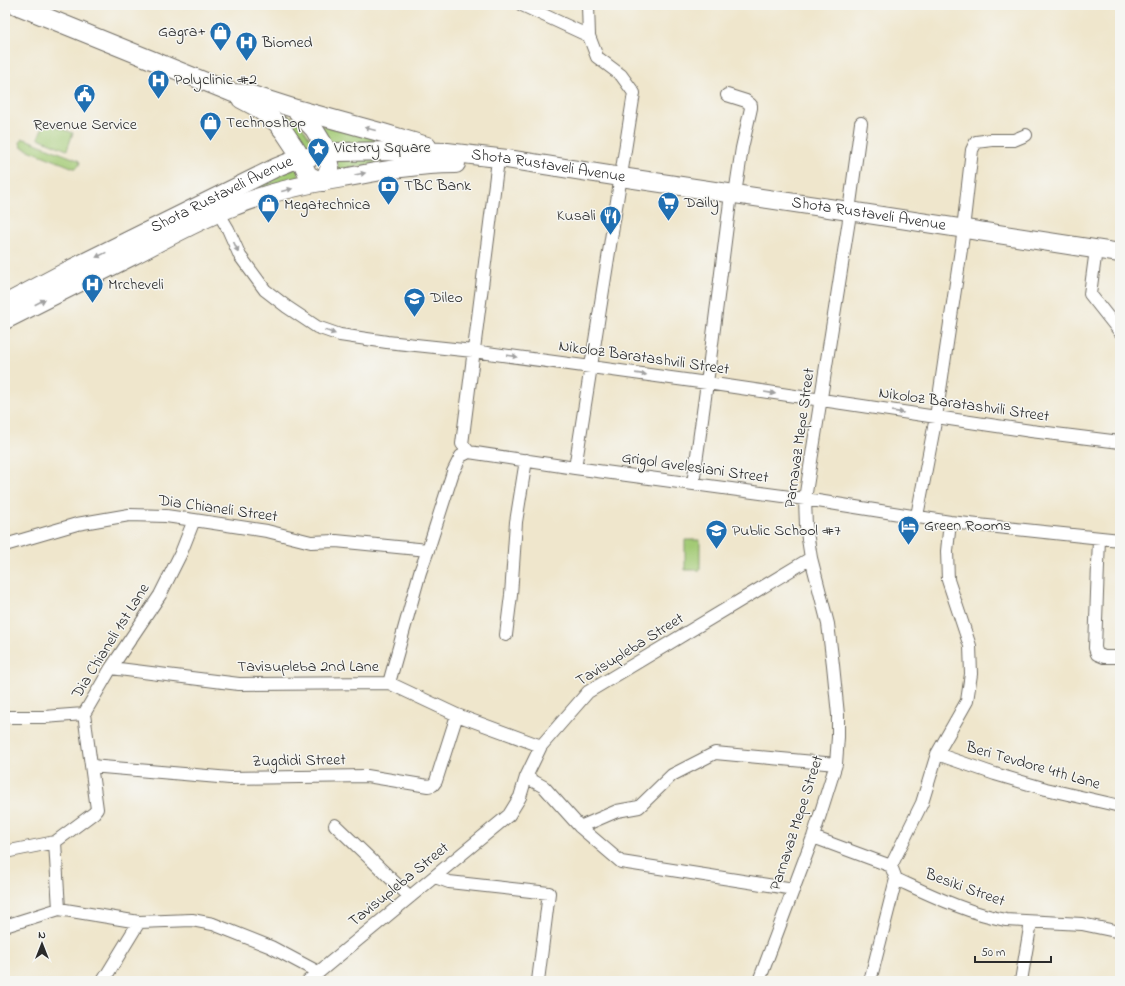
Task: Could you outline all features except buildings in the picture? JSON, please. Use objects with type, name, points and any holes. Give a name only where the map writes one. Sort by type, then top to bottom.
[{"type":"main road","points":[[16,5],[233,93],[256,107],[277,124],[285,133],[308,175],[322,182],[330,168],[325,147],[314,129],[296,109]]},
{"type":"main road","points":[[233,93],[249,94],[447,152]]},
{"type":"main road","name":"Shota Rustaveli Avenue","points":[[5,304],[71,269],[277,167],[300,159],[326,154],[358,151],[447,152],[507,159],[620,181],[963,233],[1095,257],[1120,260]]},
{"type":"main road","name":"Shota Rustaveli Avenue","points":[[5,320],[218,212],[272,194],[322,182],[402,168],[437,164],[471,164],[620,181]]},
{"type":"main road","name":"Shota Rustaveli Avenue","points":[[963,233],[1120,253]]},
{"type":"street","points":[[522,5],[589,36]]},
{"type":"street","points":[[575,468],[634,93],[621,75],[597,57],[589,36],[588,5]]},
{"type":"street","points":[[693,484],[732,198],[751,108],[751,104],[727,95]]},
{"type":"street","name":"Parnavaz Mepe Street","points":[[759,981],[813,837],[836,764],[838,714],[833,665],[828,624],[811,558],[806,526],[805,499],[849,215],[861,124]]},
{"type":"street","points":[[917,516],[936,417],[963,233],[972,150],[976,142],[1014,140],[1026,135]]},
{"type":"street","points":[[390,683],[420,572],[453,472],[461,456],[469,452],[462,444],[498,168]]},
{"type":"street","name":"Nikoloz Baratashvili Street","points":[[218,212],[228,229],[240,256],[265,290],[317,327],[340,335],[591,367],[1031,431],[1120,442]]},
{"type":"street","points":[[1095,257],[1090,294],[1120,332]]},
{"type":"street","name":"Grigol Gvelesiani Street","points":[[469,452],[805,499],[950,522],[1120,540]]},
{"type":"street","points":[[506,635],[511,595],[516,522],[526,460]]},
{"type":"street","name":"Dia Chianeli Street","points":[[5,545],[78,524],[129,515],[166,516],[194,520],[267,531],[311,542],[336,541],[428,550]]},
{"type":"street","name":"Dia Chianeli 1st Lane","points":[[55,842],[94,813],[97,809],[84,714],[111,668],[160,595],[181,553],[194,520]]},
{"type":"street","points":[[891,866],[922,802],[937,754],[967,701],[971,674],[970,646],[948,580],[947,551],[950,522]]},
{"type":"street","points":[[1099,538],[1095,648],[1097,654],[1104,657],[1120,657]]},
{"type":"street","name":"Tavisupleba Street","points":[[308,981],[509,815],[520,798],[526,777],[541,746],[588,692],[811,558]]},
{"type":"street","name":"Tavisupleba 2nd Lane","points":[[111,668],[239,684],[390,683],[457,715],[541,746]]},
{"type":"street","points":[[5,717],[44,717],[84,714]]},
{"type":"street","name":"Zugdidi Street","points":[[91,766],[230,778],[368,776],[428,786],[433,785],[436,781],[457,715]]},
{"type":"street","points":[[580,827],[617,811],[639,807],[672,775],[715,754],[836,764]]},
{"type":"street","name":"Beri Tevdore 4th Lane","points":[[937,754],[995,774],[1046,789],[1120,806]]},
{"type":"street","points":[[526,777],[544,787],[580,827],[621,862],[794,889]]},
{"type":"street","points":[[335,825],[410,897]]},
{"type":"street","points":[[813,837],[891,866],[896,878],[870,981]]},
{"type":"street","points":[[5,852],[55,842],[60,908]]},
{"type":"street","points":[[435,877],[449,882],[549,893],[538,981]]},
{"type":"street","name":"Besiki Street","points":[[896,878],[947,902],[994,918],[1031,922],[1082,924],[1120,932]]},
{"type":"street","points":[[5,926],[60,908],[139,922],[192,920],[213,924],[271,947],[318,972]]},
{"type":"street","points":[[103,981],[139,922]]},
{"type":"street","points":[[1021,981],[1031,922]]},
{"type":"green space","points":[[276,111],[292,117],[302,126],[316,148],[306,150],[290,123]]},
{"type":"green space","points":[[45,122],[73,133],[67,150],[38,138]]},
{"type":"green space","points":[[321,125],[403,145],[332,146]]},
{"type":"green space","points":[[22,139],[78,160],[80,162],[79,165],[74,168],[21,147],[20,142]]},
{"type":"green space","points":[[409,158],[338,170],[337,160]]},
{"type":"green space","points":[[296,167],[300,177],[235,197]]},
{"type":"green space","points":[[685,540],[700,540],[700,570],[685,570]]},
{"type":"place","name":"Gagra+","points":[[221,52]]},
{"type":"place","name":"Biomed","points":[[246,62]]},
{"type":"place","name":"Polyclinic #2","points":[[159,100]]},
{"type":"place","name":"Revenue Service","points":[[85,114]]},
{"type":"place","name":"Technoshop","points":[[211,142]]},
{"type":"place","name":"Victory Square","points":[[318,168]]},
{"type":"place","name":"TBC Bank","points":[[388,206]]},
{"type":"place","name":"Daily","points":[[669,222]]},
{"type":"place","name":"Megatechnica","points":[[269,224]]},
{"type":"place","name":"Kusali","points":[[611,236]]},
{"type":"place","name":"Mrcheveli","points":[[93,304]]},
{"type":"place","name":"Dileo","points":[[415,318]]},
{"type":"place","name":"Green Rooms","points":[[908,546]]},
{"type":"place","name":"Public School #7","points":[[716,550]]}]
